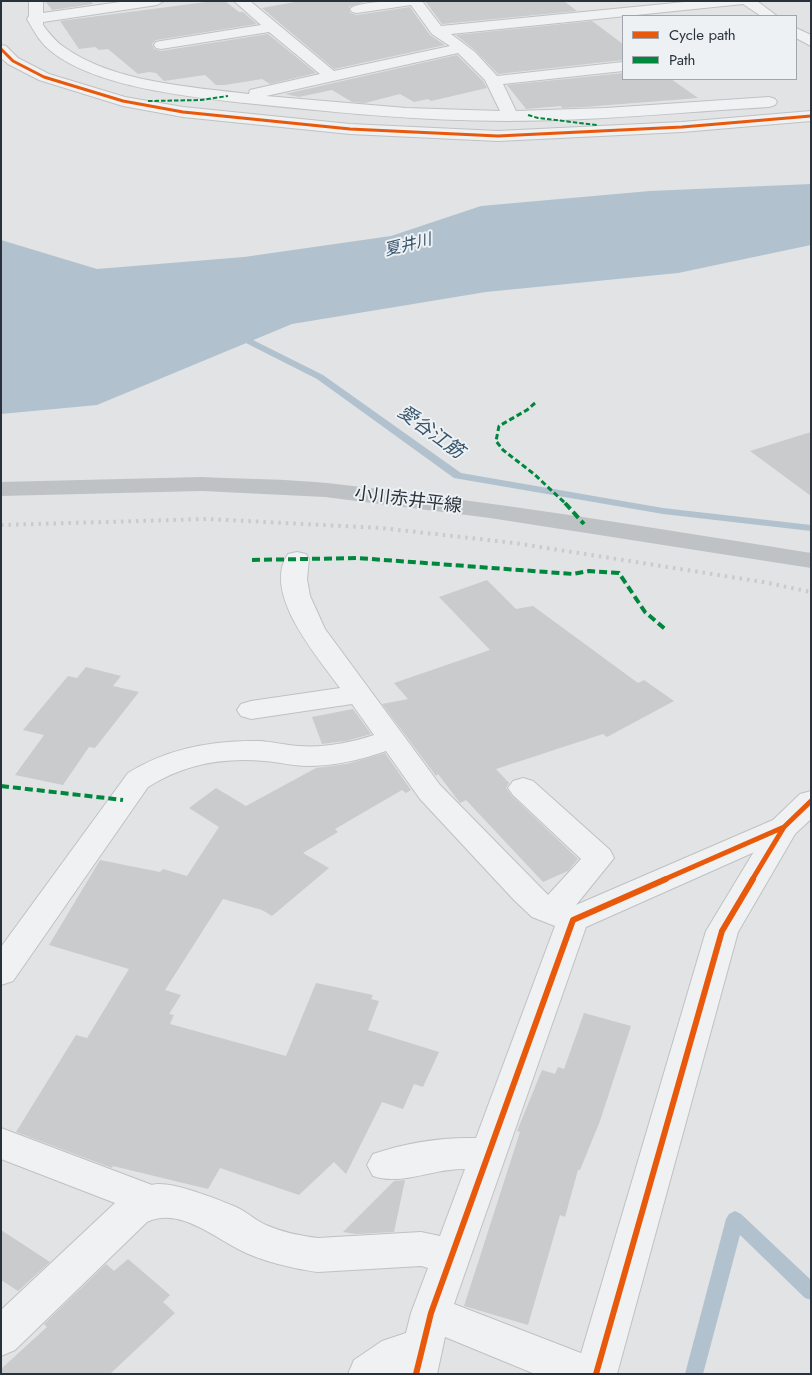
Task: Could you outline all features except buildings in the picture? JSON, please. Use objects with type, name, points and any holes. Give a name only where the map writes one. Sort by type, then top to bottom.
[{"type":"main road","name":"小川赤井平線","points":[[1,489],[202,484],[325,490],[490,511],[669,537],[811,561]]},
{"type":"street","points":[[36,1],[34,19],[36,25],[60,52],[88,66],[161,87],[318,107],[510,116],[786,100]]},
{"type":"street","points":[[34,19],[157,1]]},
{"type":"street","points":[[241,1],[332,76]]},
{"type":"street","points":[[357,9],[410,1]]},
{"type":"street","points":[[415,1],[437,31],[462,48],[481,65],[506,102],[510,116]]},
{"type":"street","points":[[437,31],[740,1]]},
{"type":"street","points":[[747,1],[768,15]]},
{"type":"street","points":[[561,5],[576,18]]},
{"type":"street","points":[[161,45],[272,27]]},
{"type":"street","points":[[797,33],[811,44]]},
{"type":"street","points":[[797,47],[811,44]]},
{"type":"street","points":[[237,97],[462,48]]},
{"type":"street","points":[[1,50],[13,61],[44,76],[123,101],[183,112],[350,129],[498,136],[682,128],[811,116]]},
{"type":"street","points":[[493,81],[622,66]]},
{"type":"street","points":[[297,559],[293,578],[302,611],[313,631],[430,792],[525,892],[543,908],[563,916],[784,827]]},
{"type":"street","points":[[251,710],[359,694]]},
{"type":"street","points":[[1,972],[133,786],[148,773],[193,756],[221,752],[263,751],[310,757],[350,753],[392,739]]},
{"type":"street","points":[[423,1345],[451,1256],[488,1154],[563,916],[599,858],[523,788]]},
{"type":"street","points":[[596,1374],[722,930],[784,827],[811,801]]},
{"type":"street","points":[[1,1143],[137,1194],[146,1204]]},
{"type":"street","points":[[386,1165],[452,1153],[488,1154]]},
{"type":"street","points":[[1,1337],[134,1210],[146,1204],[164,1200],[179,1203],[223,1219],[254,1238],[301,1253],[318,1255],[422,1249],[451,1256]]},
{"type":"street","points":[[369,1374],[396,1355],[423,1345],[584,1374]]},
{"type":"water","name":"夏井川","points":[[811,184],[811,245],[678,273],[486,292],[292,324],[97,405],[1,414],[1,240],[97,269],[244,257],[391,236],[481,206],[650,191]]},
{"type":"waterway","name":"愛谷江筋","points":[[235,334],[320,377],[458,476],[663,511],[811,528]]},
{"type":"waterway","points":[[694,1374],[735,1219],[811,1292]]},
{"type":"railway","points":[[1,525],[208,519],[381,528],[515,543],[763,582],[811,592]]},
{"type":"marked path","points":[[148,101],[201,100],[228,96]]},
{"type":"marked path","points":[[528,115],[538,118],[597,125]]},
{"type":"marked path","points":[[535,403],[527,410],[499,426],[496,441],[508,454],[554,492],[584,524]]},
{"type":"marked path","points":[[252,560],[358,558],[573,574],[589,571],[619,573],[645,612],[665,629]]},
{"type":"marked path","points":[[1,786],[123,800]]},
{"type":"cycle path","points":[[1,49],[13,61],[44,77],[123,101],[183,112],[350,129],[498,136],[682,127],[811,116]]},
{"type":"cycle path","points":[[596,1374],[722,931],[784,827],[811,801]]},
{"type":"cycle path","points":[[416,1374],[431,1313],[573,920],[784,827]]}]
